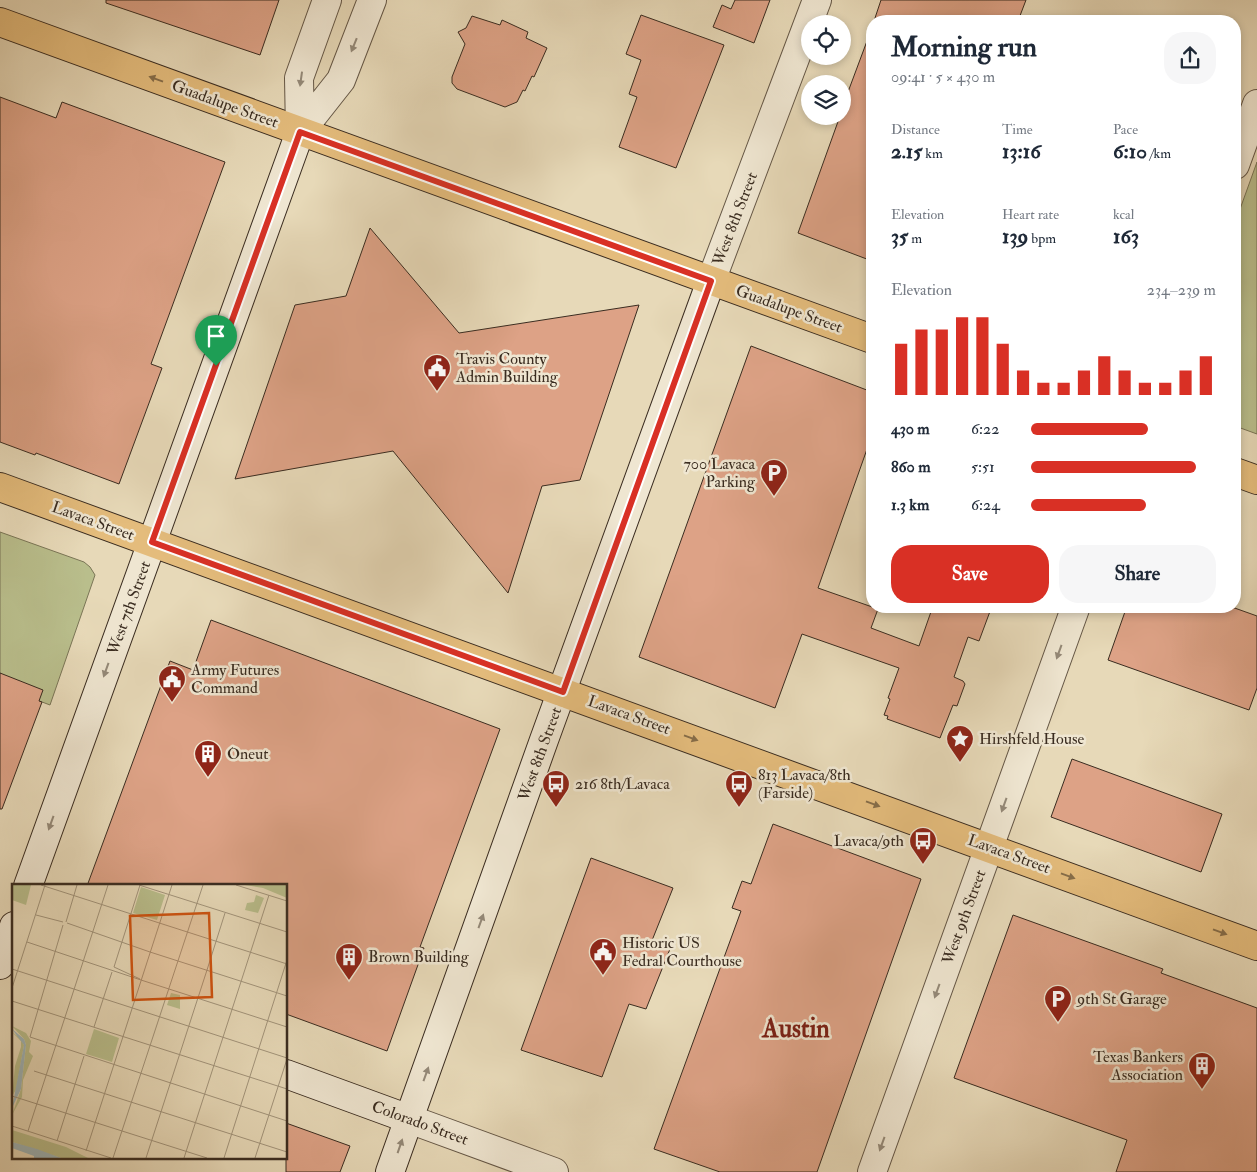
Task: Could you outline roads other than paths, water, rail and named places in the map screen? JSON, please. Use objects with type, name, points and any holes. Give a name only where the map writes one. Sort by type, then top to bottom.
[{"type":"main road","name":"West 7th Street","points":[[300,132],[299,78],[327,0]]},
{"type":"main road","name":"West 7th Street","points":[[29,884],[300,132],[341,80],[372,0]]},
{"type":"main road","name":"West 8th Street","points":[[390,1172],[544,740],[711,281],[817,0]]},
{"type":"main road","name":"Guadalupe Street","points":[[0,22],[866,337]]},
{"type":"main road","points":[[1241,148],[1257,104]]},
{"type":"main road","points":[[1241,474],[1257,480]]},
{"type":"main road","name":"Lavaca Street","points":[[0,487],[1257,946]]},
{"type":"main road","name":"West 9th Street","points":[[872,1172],[1073,613]]},
{"type":"main road","points":[[0,965],[12,932]]},
{"type":"main road","points":[[0,970],[12,974]]},
{"type":"main road","name":"Colorado Street","points":[[288,1075],[554,1172]]},
{"type":"place","name":"Travis County Admin Building","points":[[437,392]]},
{"type":"place","name":"700 Lavaca Parking","points":[[774,497]]},
{"type":"place","name":"Army Futures Command","points":[[172,703]]},
{"type":"place","name":"Hirshfeld House","points":[[960,763]]},
{"type":"place","name":"Oneut","points":[[208,778]]},
{"type":"place","name":"216 8th/Lavaca","points":[[556,808]]},
{"type":"place","name":"813 Lavaca/8th (Farside)","points":[[739,808]]},
{"type":"place","name":"Lavaca/9th","points":[[923,865]]},
{"type":"place","name":"Historic US Fedral Courthouse","points":[[603,976]]},
{"type":"place","name":"Brown Building","points":[[349,981]]},
{"type":"place","name":"9th St Garage","points":[[1058,1023]]},
{"type":"place","name":"Texas Bankers Association","points":[[1202,1090]]},
{"type":"district","name":"Austin","points":[[796,1029]]}]
